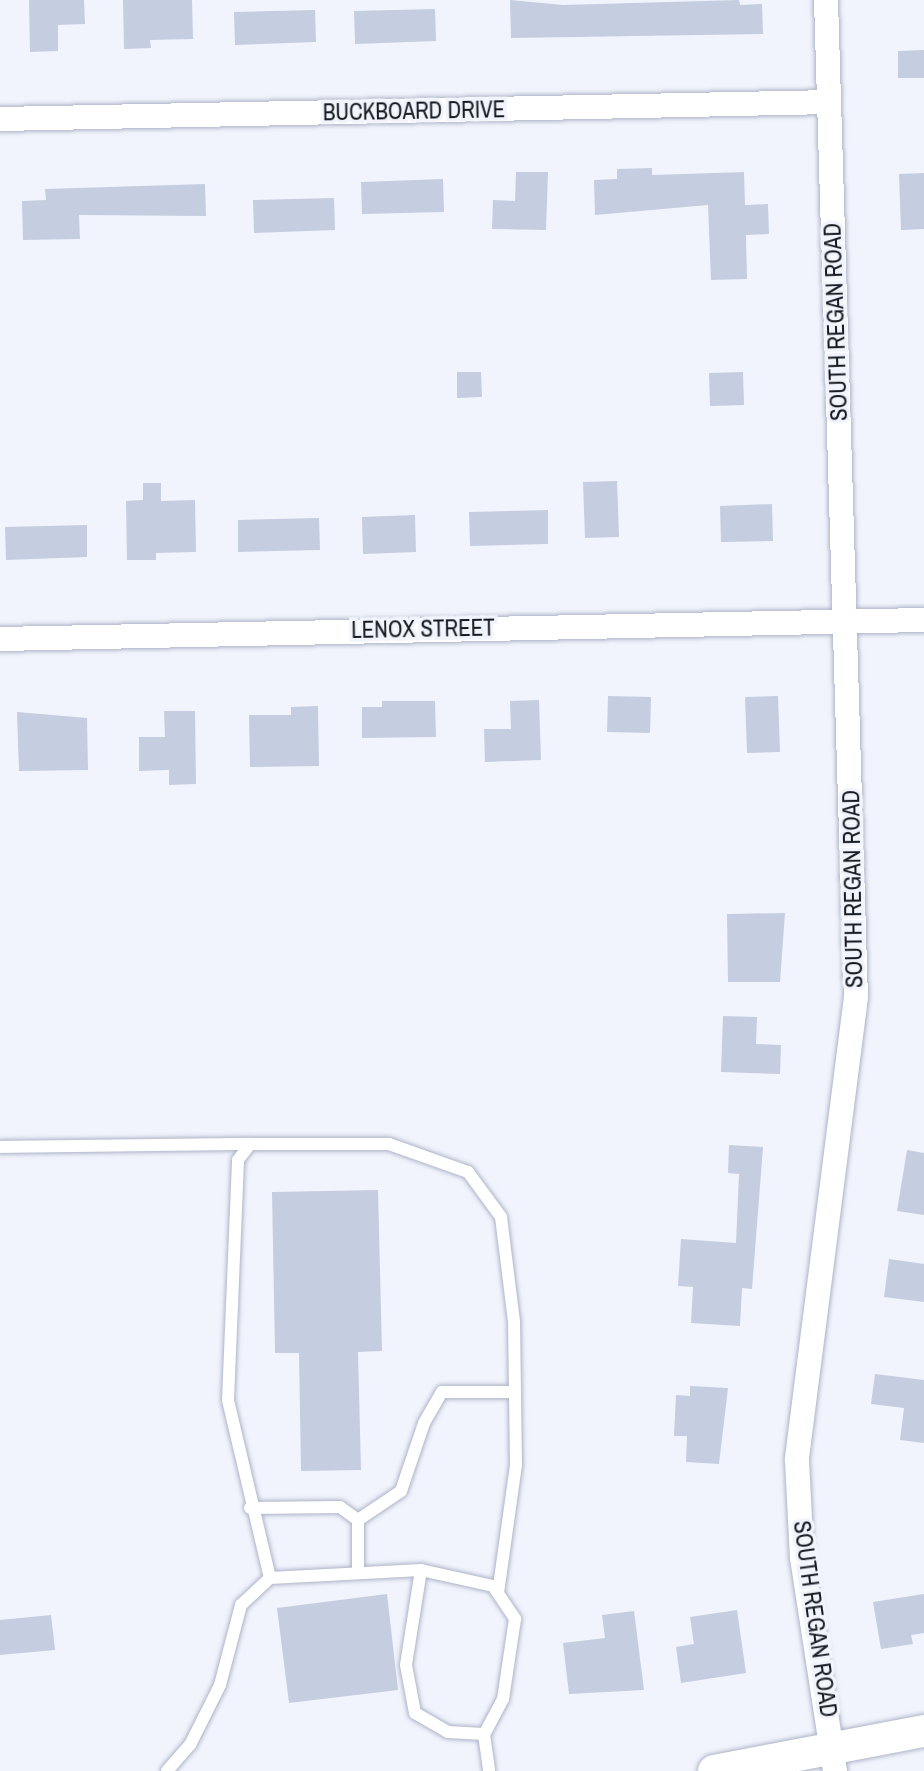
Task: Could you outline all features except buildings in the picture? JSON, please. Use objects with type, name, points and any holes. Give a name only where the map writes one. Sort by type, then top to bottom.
[{"type":"street","name":"SOUTH REGAN ROAD","points":[[826,0],[856,997],[797,1460],[802,1558],[834,1759]]},
{"type":"street","name":"BUCKBOARD DRIVE","points":[[0,120],[829,102]]},
{"type":"street","name":"LENOX STREET","points":[[0,639],[846,619],[924,620]]},
{"type":"street","points":[[714,1771],[834,1759],[924,1731]]},
{"type":"lane","points":[[250,1144],[238,1160],[228,1400],[250,1508],[270,1578]]},
{"type":"lane","points":[[0,1147],[390,1144],[468,1172],[501,1217],[514,1321],[512,1392],[516,1465],[498,1593]]},
{"type":"lane","points":[[358,1520],[401,1491],[424,1423],[442,1392],[512,1392]]},
{"type":"lane","points":[[250,1508],[340,1507],[358,1520]]},
{"type":"lane","points":[[358,1520],[358,1573]]},
{"type":"lane","points":[[421,1570],[406,1665],[415,1713],[448,1732],[484,1734]]},
{"type":"lane","points":[[167,1771],[190,1745],[220,1685],[241,1605],[270,1578],[421,1570],[493,1586],[515,1619],[503,1699],[484,1734],[489,1771]]}]
